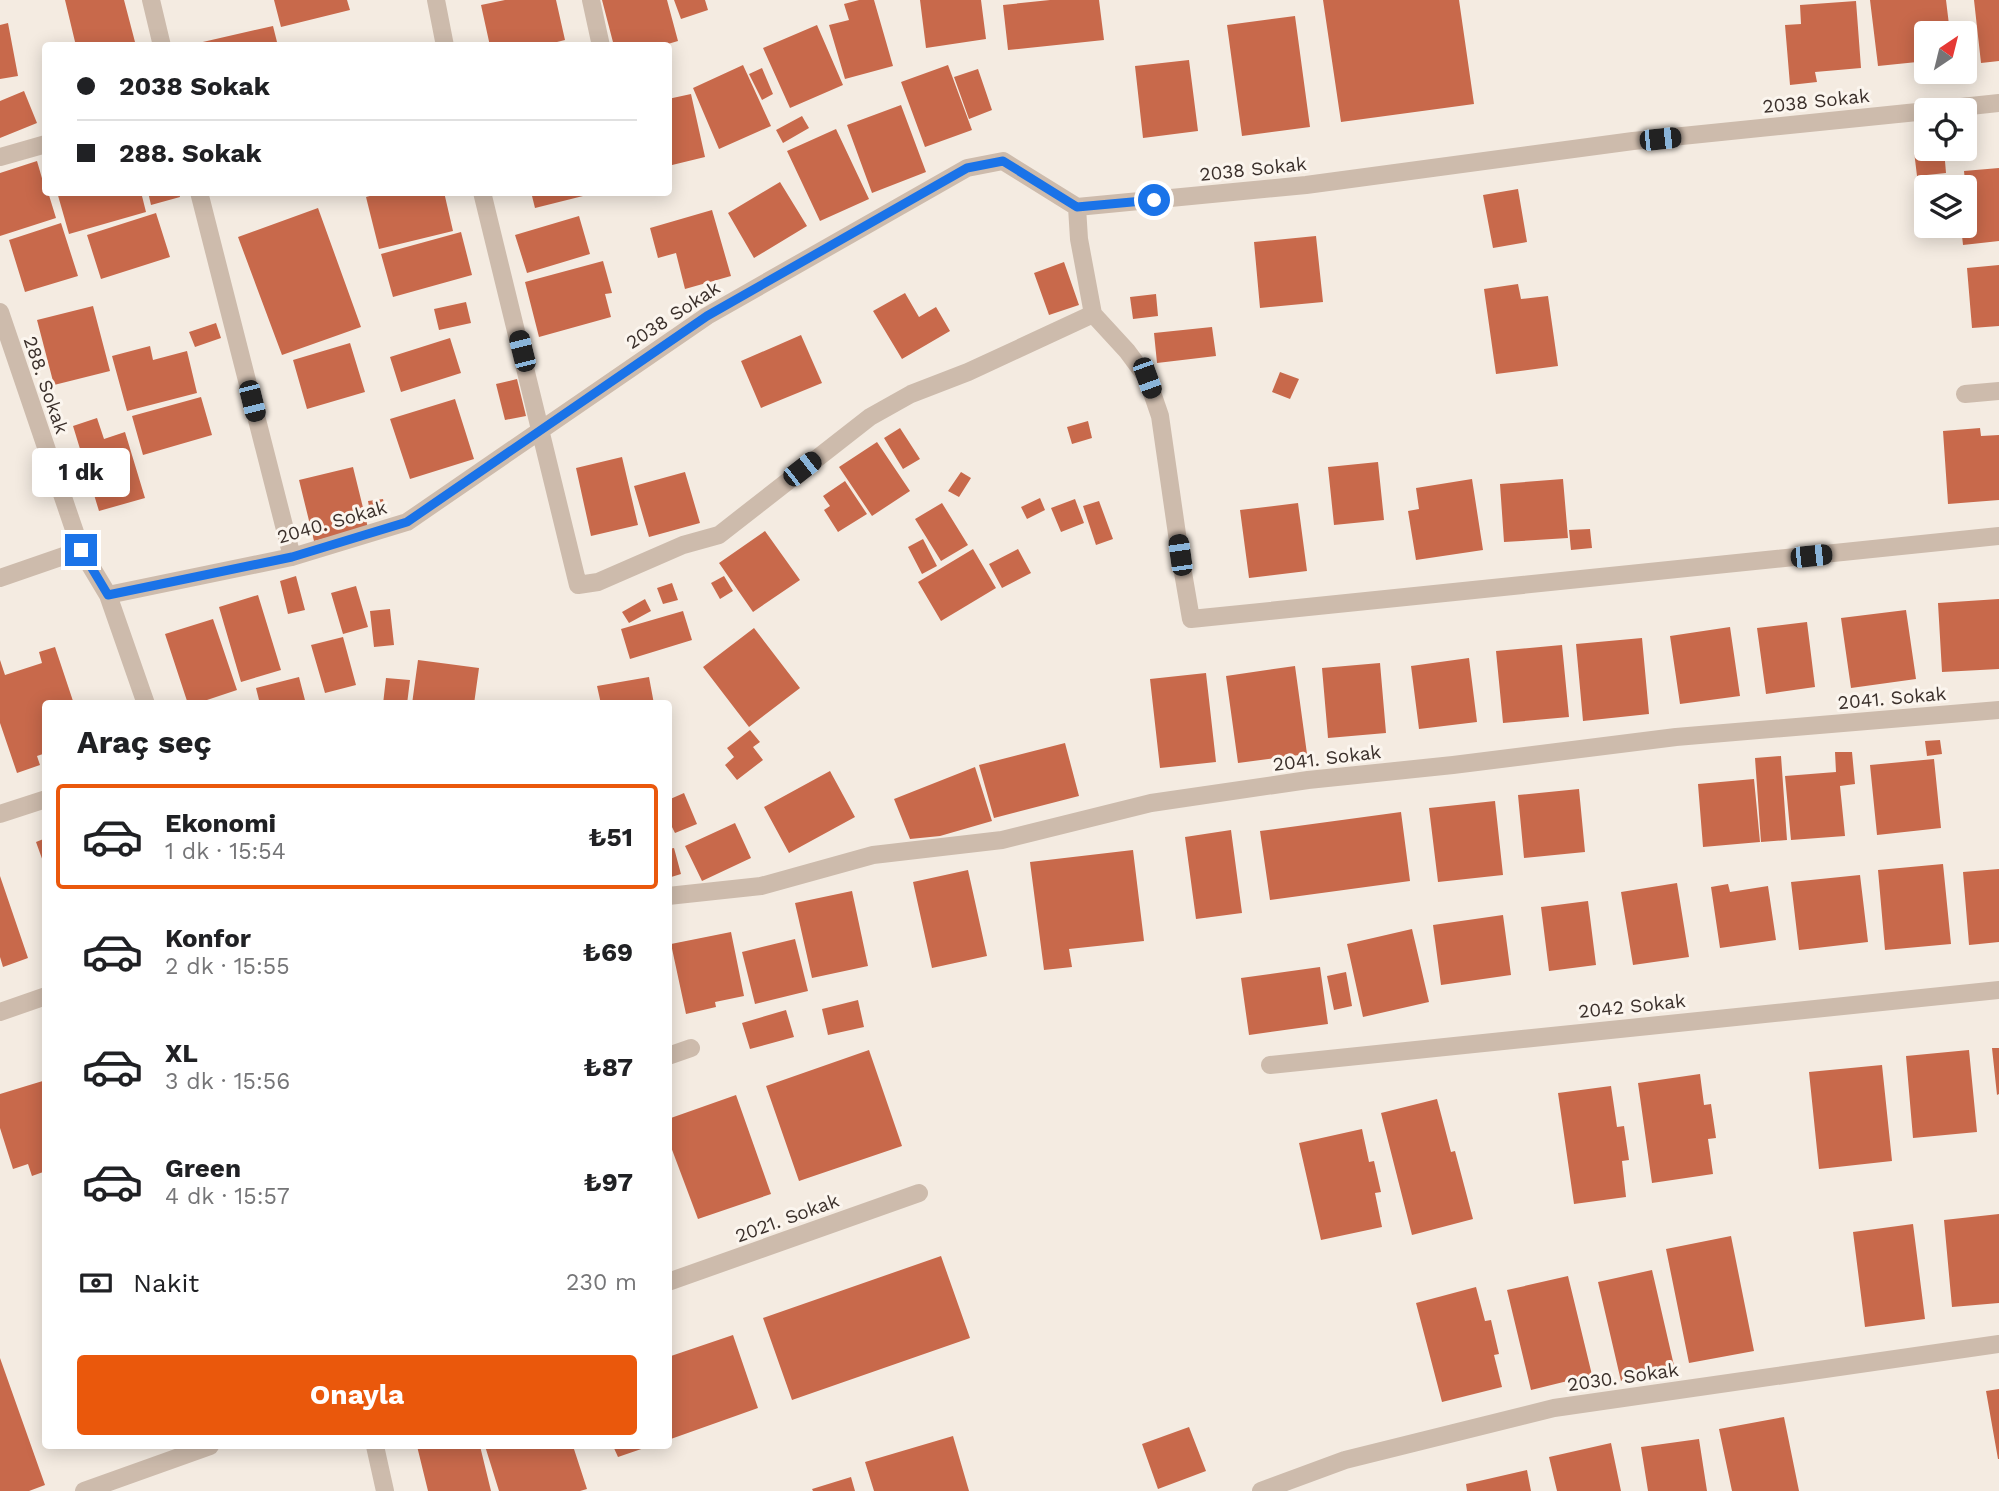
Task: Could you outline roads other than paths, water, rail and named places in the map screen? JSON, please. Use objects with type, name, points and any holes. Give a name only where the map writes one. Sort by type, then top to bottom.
[{"type":"street","points":[[151,0],[161,42]]},
{"type":"street","points":[[436,0],[444,42]]},
{"type":"street","points":[[591,0],[600,42]]},
{"type":"street","points":[[1977,105],[1999,103]]},
{"type":"street","name":"2038 Sokak","points":[[542,430],[707,316],[967,168],[1003,161],[1077,207],[1306,185],[1633,141],[1914,112]]},
{"type":"street","points":[[0,157],[42,146]]},
{"type":"street","points":[[200,196],[292,557]]},
{"type":"street","points":[[483,196],[578,584],[598,582],[683,545],[719,535],[870,417],[911,394],[968,372],[1093,314]]},
{"type":"street","points":[[1077,207],[1079,239],[1093,314],[1128,351],[1147,378],[1160,416],[1191,619],[1999,536]]},
{"type":"street","name":"288. Sokak","points":[[0,312],[81,550],[108,595],[145,700]]},
{"type":"street","points":[[1965,394],[1999,391]]},
{"type":"street","name":"2040. Sokak","points":[[108,595],[292,557],[407,522],[542,430]]},
{"type":"street","points":[[0,578],[81,550]]},
{"type":"street","name":"2041. Sokak","points":[[672,896],[761,886],[873,855],[1002,840],[1151,803],[1308,780],[1676,737],[1999,710]]},
{"type":"street","points":[[0,814],[42,800]]},
{"type":"street","name":"2042 Sokak","points":[[1270,1065],[1999,990]]},
{"type":"street","points":[[0,1012],[42,997]]},
{"type":"street","points":[[672,1055],[691,1048]]},
{"type":"street","name":"2021. Sokak","points":[[672,1281],[919,1193]]},
{"type":"street","name":"2030. Sokak","points":[[1261,1491],[1345,1460],[1554,1408],[1999,1344]]},
{"type":"street","points":[[84,1491],[202,1449]]},
{"type":"street","points":[[375,1449],[385,1491]]}]
